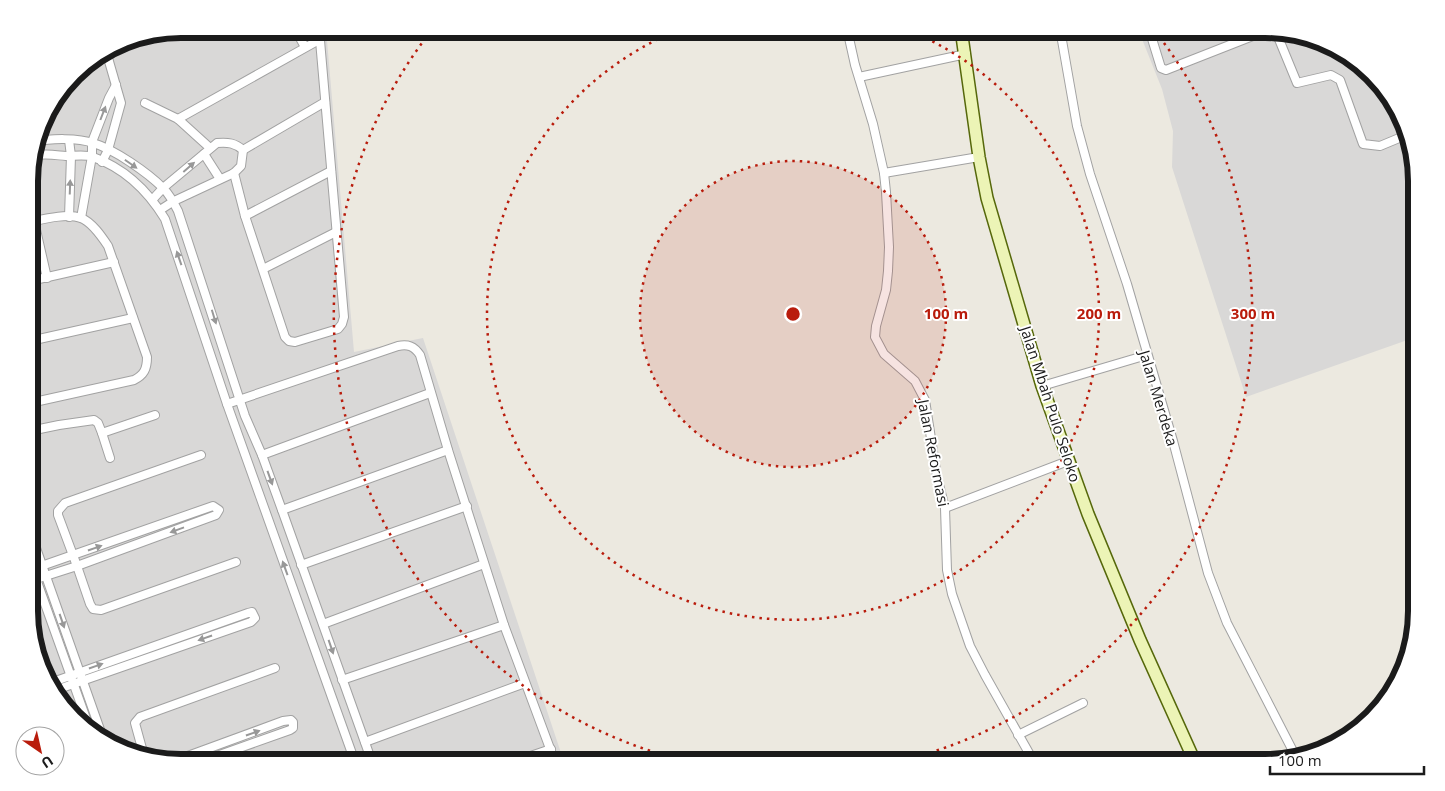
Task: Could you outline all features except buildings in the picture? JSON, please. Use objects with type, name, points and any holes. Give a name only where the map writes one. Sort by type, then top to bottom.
[{"type":"street","points":[[299,37],[305,48]]},
{"type":"street","name":"Jalan Reformasi","points":[[849,37],[873,124],[884,173],[888,215],[886,290],[875,336],[884,354],[915,381],[925,400],[937,477],[945,508],[947,570],[952,594],[970,646],[1029,753]]},
{"type":"street","name":"Jalan Mbah Pulo Seloko","points":[[963,37],[987,198],[1042,386],[1088,514],[1140,640],[1191,753]]},
{"type":"street","name":"Jalan Merdeka","points":[[1062,37],[1077,126],[1096,196],[1127,284],[1173,441],[1208,573],[1220,607],[1293,751]]},
{"type":"street","points":[[1151,37],[1161,68],[1166,70],[1250,37]]},
{"type":"street","points":[[1279,39],[1297,83],[1330,75],[1340,80],[1364,144],[1380,146],[1401,137]]},
{"type":"street","points":[[178,119],[319,40],[344,317],[338,329],[295,342],[289,341],[283,332],[245,216],[234,173]]},
{"type":"street","points":[[859,77],[966,54]]},
{"type":"street","points":[[102,162],[108,150],[121,107],[121,98],[108,58]]},
{"type":"street","points":[[81,218],[92,156],[92,142],[116,85]]},
{"type":"street","points":[[243,150],[325,102]]},
{"type":"street","points":[[145,103],[178,119],[207,151],[220,178]]},
{"type":"street","points":[[69,140],[71,156],[69,217]]},
{"type":"street","points":[[43,142],[69,140],[92,142],[129,161],[163,188],[174,201],[204,286],[239,400],[262,455],[369,754]]},
{"type":"street","points":[[152,200],[163,188],[217,143],[227,142],[243,150]]},
{"type":"street","points":[[160,210],[220,178],[234,173],[241,166],[243,150]]},
{"type":"street","points":[[40,154],[92,156],[140,186],[165,219],[227,404],[352,754]]},
{"type":"street","points":[[884,173],[980,157]]},
{"type":"street","points":[[245,216],[331,171]]},
{"type":"street","points":[[37,401],[134,380],[142,376],[147,368],[147,358],[108,246],[99,234],[81,218],[53,217],[38,221]]},
{"type":"street","points":[[263,269],[336,232]]},
{"type":"street","points":[[38,244],[47,278]]},
{"type":"street","points":[[38,280],[114,262]]},
{"type":"street","points":[[190,291],[204,286]]},
{"type":"street","points":[[38,339],[133,318]]},
{"type":"street","points":[[227,404],[398,346],[407,344],[415,348],[420,355],[430,394],[504,626],[552,754]]},
{"type":"street","points":[[1042,386],[1147,355]]},
{"type":"street","points":[[213,360],[226,356]]},
{"type":"street","points":[[262,455],[430,394]]},
{"type":"street","points":[[102,433],[156,415]]},
{"type":"street","points":[[233,421],[245,416]]},
{"type":"street","points":[[37,429],[94,420],[98,423],[110,458]]},
{"type":"street","points":[[282,510],[448,450]]},
{"type":"street","points":[[201,455],[65,503],[58,511],[58,515],[93,609],[101,610],[236,562]]},
{"type":"street","points":[[945,508],[1068,460]]},
{"type":"street","points":[[37,566],[213,506],[219,510],[216,515],[78,566],[37,578]]},
{"type":"street","points":[[301,565],[467,506]]},
{"type":"street","points":[[156,526],[159,536]]},
{"type":"street","points":[[37,551],[99,728]]},
{"type":"street","points":[[323,624],[484,564]]},
{"type":"street","points":[[294,590],[308,585]]},
{"type":"street","points":[[37,590],[85,717]]},
{"type":"street","points":[[299,606],[314,600]]},
{"type":"street","points":[[56,681],[248,613],[252,612],[255,615],[251,622],[61,689]]},
{"type":"street","points":[[342,680],[504,626]]},
{"type":"street","points":[[172,640],[176,649]]},
{"type":"street","points":[[142,748],[135,723],[140,717],[275,668]]},
{"type":"street","points":[[365,742],[525,683]]},
{"type":"street","points":[[1018,735],[1083,703]]},
{"type":"street","points":[[338,712],[351,706]]},
{"type":"street","points":[[341,722],[355,716]]},
{"type":"street","points":[[194,754],[283,721],[291,720],[293,722],[293,728],[290,730],[224,754]]},
{"type":"street","points":[[233,740],[236,750]]},
{"type":"street","points":[[537,754],[550,749]]},
{"type":"shaded area","points":[[181,37],[327,37],[354,352],[423,338],[561,754],[181,754],[144,749],[126,743],[86,718],[73,705],[52,674],[40,638],[37,610],[38,171],[42,144],[48,126],[62,101],[79,79],[101,62],[126,48],[153,40]]},
{"type":"shaded area","points":[[1141,37],[1264,37],[1292,40],[1328,52],[1366,79],[1388,109],[1397,126],[1406,162],[1408,181],[1408,340],[1246,397],[1172,167],[1173,131],[1162,89]]}]
